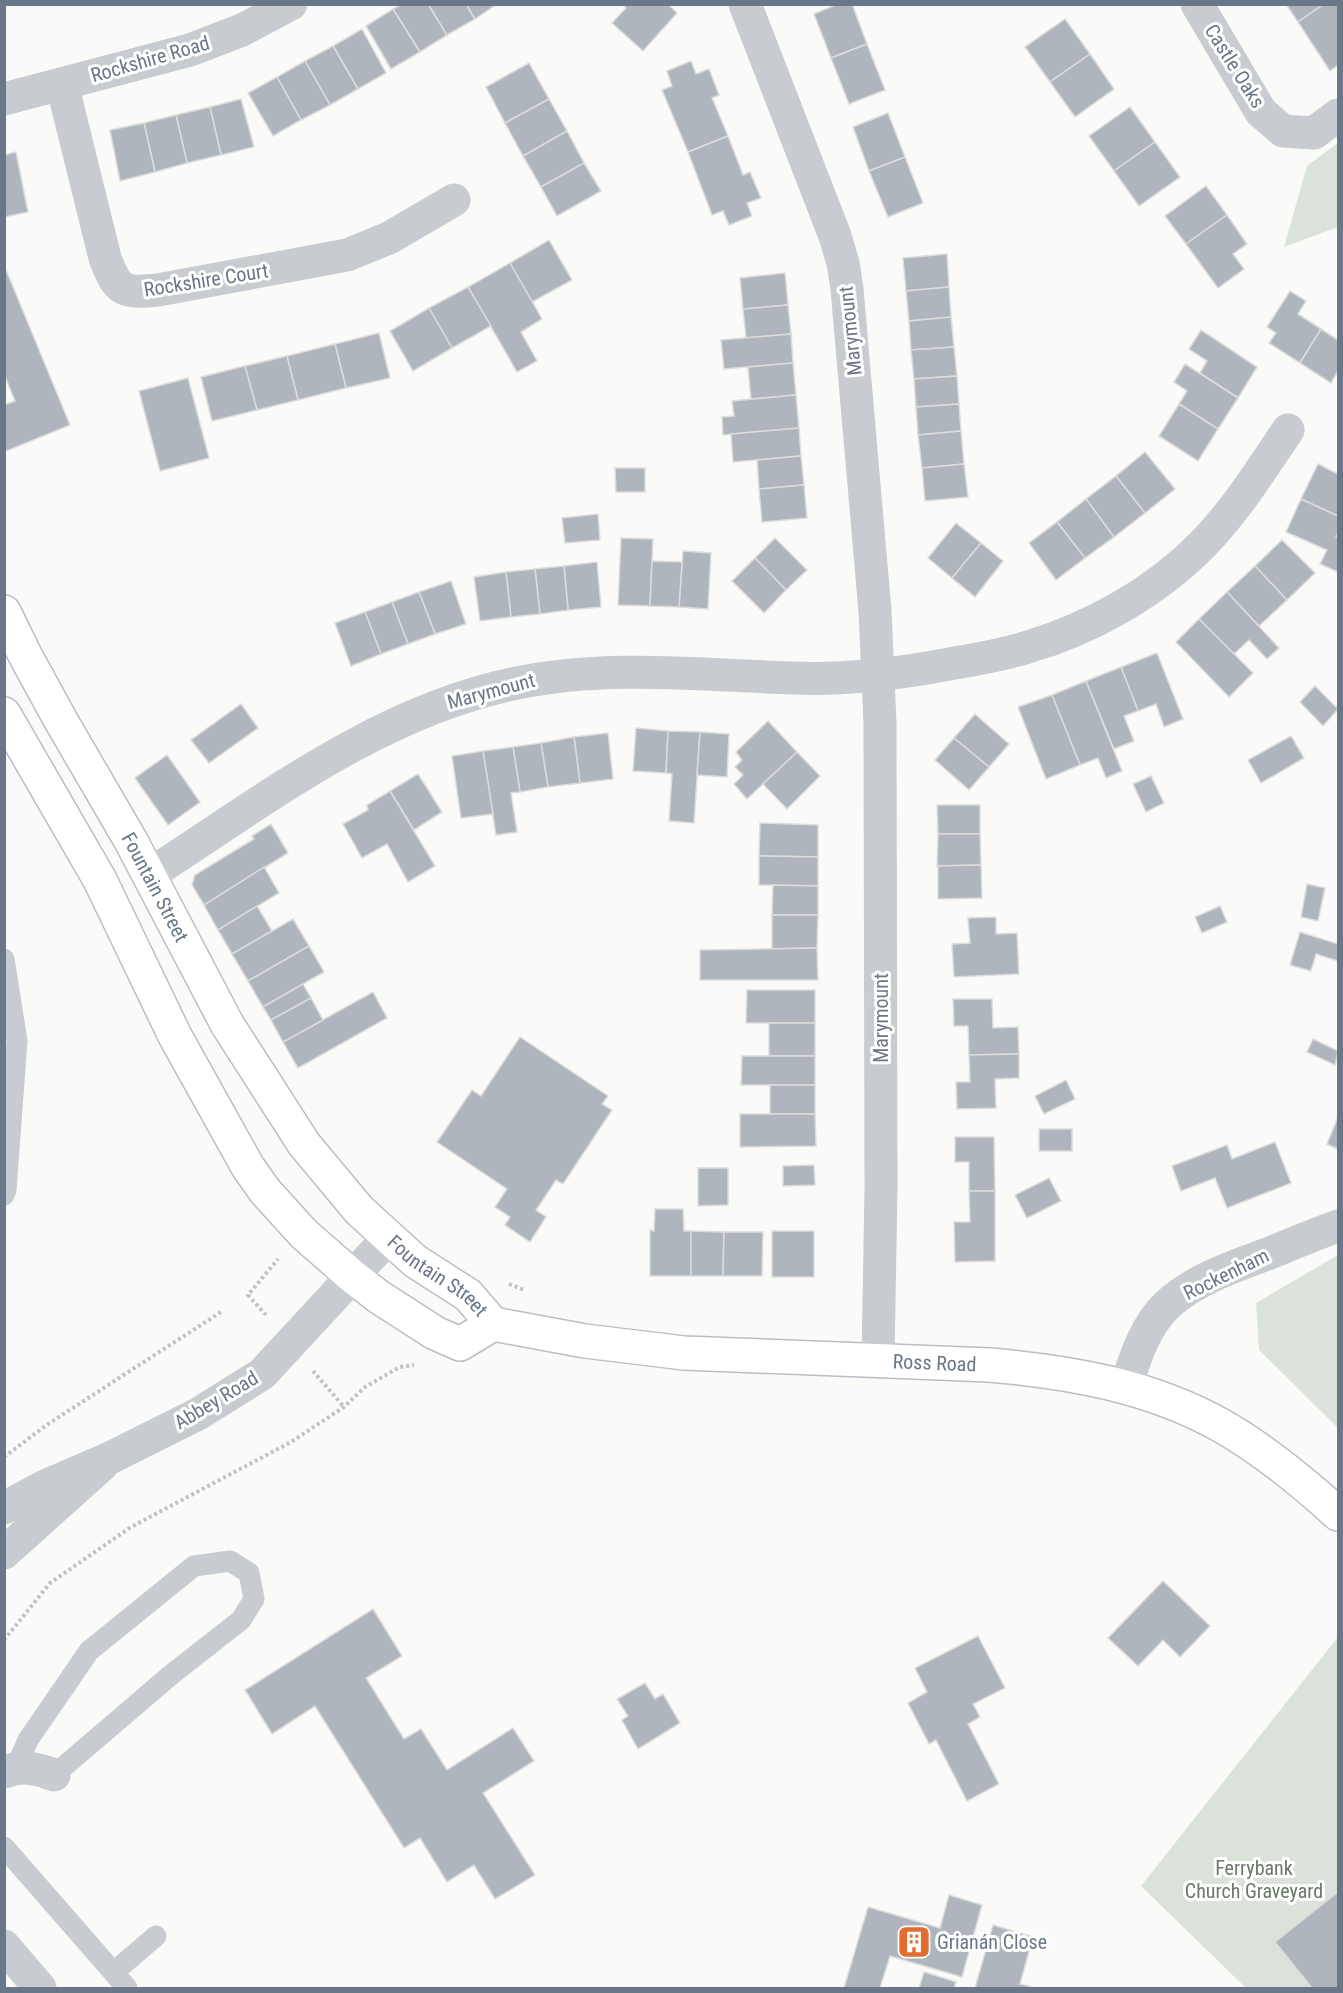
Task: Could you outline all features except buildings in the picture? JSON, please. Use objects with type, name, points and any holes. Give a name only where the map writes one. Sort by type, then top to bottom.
[{"type":"main road","name":"Fountain Street","points":[[4,612],[50,701],[104,792],[149,875],[227,1024],[304,1144],[359,1210],[388,1238],[415,1261],[468,1294],[493,1324],[460,1344],[435,1333],[379,1297],[352,1276],[283,1212],[248,1167],[176,1036],[100,880],[4,714]]},
{"type":"main road","name":"Ross Road","points":[[493,1324],[585,1341],[664,1351],[1028,1369],[1126,1386],[1190,1410],[1238,1436],[1281,1466],[1338,1514]]},
{"type":"street","name":"Rockshire Road","points":[[4,99],[190,50],[242,30],[291,4]]},
{"type":"street","name":"Marymount","points":[[745,4],[825,208],[843,263],[847,290],[878,675],[881,1188],[878,1360]]},
{"type":"street","name":"Castle Oaks","points":[[1197,4],[1262,112],[1283,131],[1314,133],[1338,115]]},
{"type":"street","name":"Rockshire Court","points":[[62,84],[105,258],[115,283],[126,290],[133,292],[158,290],[347,255],[389,238],[454,200]]},
{"type":"street","name":"Marymount","points":[[149,875],[361,741],[416,714],[490,688],[548,677],[610,671],[677,671],[794,678],[878,675],[1026,648],[1076,630],[1123,605],[1164,577],[1201,545],[1238,502],[1288,430]]},
{"type":"street","name":"Rockenham","points":[[1126,1386],[1135,1359],[1154,1320],[1180,1294],[1240,1264],[1338,1226]]},
{"type":"street","name":"Abbey Road","points":[[4,1508],[43,1487],[108,1459],[210,1408],[262,1374],[388,1238]]},
{"type":"street","points":[[4,1552],[108,1459]]},
{"type":"street","points":[[10,1770],[37,1769],[54,1774]]},
{"type":"street","points":[[4,1946],[40,1989]]},
{"type":"lane","points":[[4,959],[17,1041],[4,1195]]},
{"type":"lane","points":[[10,1770],[89,1651],[194,1566],[230,1561],[249,1573],[254,1599],[240,1620],[54,1774]]},
{"type":"lane","points":[[4,1847],[120,1980],[156,1936]]},
{"type":"path","points":[[264,1313],[248,1295],[276,1261]]},
{"type":"path","points":[[4,1457],[48,1424],[221,1312]]},
{"type":"path","points":[[4,1640],[50,1583],[130,1527],[291,1442],[344,1407],[366,1387],[400,1367],[417,1365]]},
{"type":"path","points":[[334,1395],[344,1407]]},
{"type":"green space","points":[[1338,143],[1338,227],[1284,247],[1307,166]]},
{"type":"green space","points":[[1338,1255],[1338,1428],[1259,1350],[1256,1303]]},
{"type":"green space","name":"Ferrybank Church Graveyard","points":[[1338,1637],[1338,1988],[1246,1988],[1141,1886]]},
{"type":"place","name":"Grianán Close","points":[[914,1942]]}]
